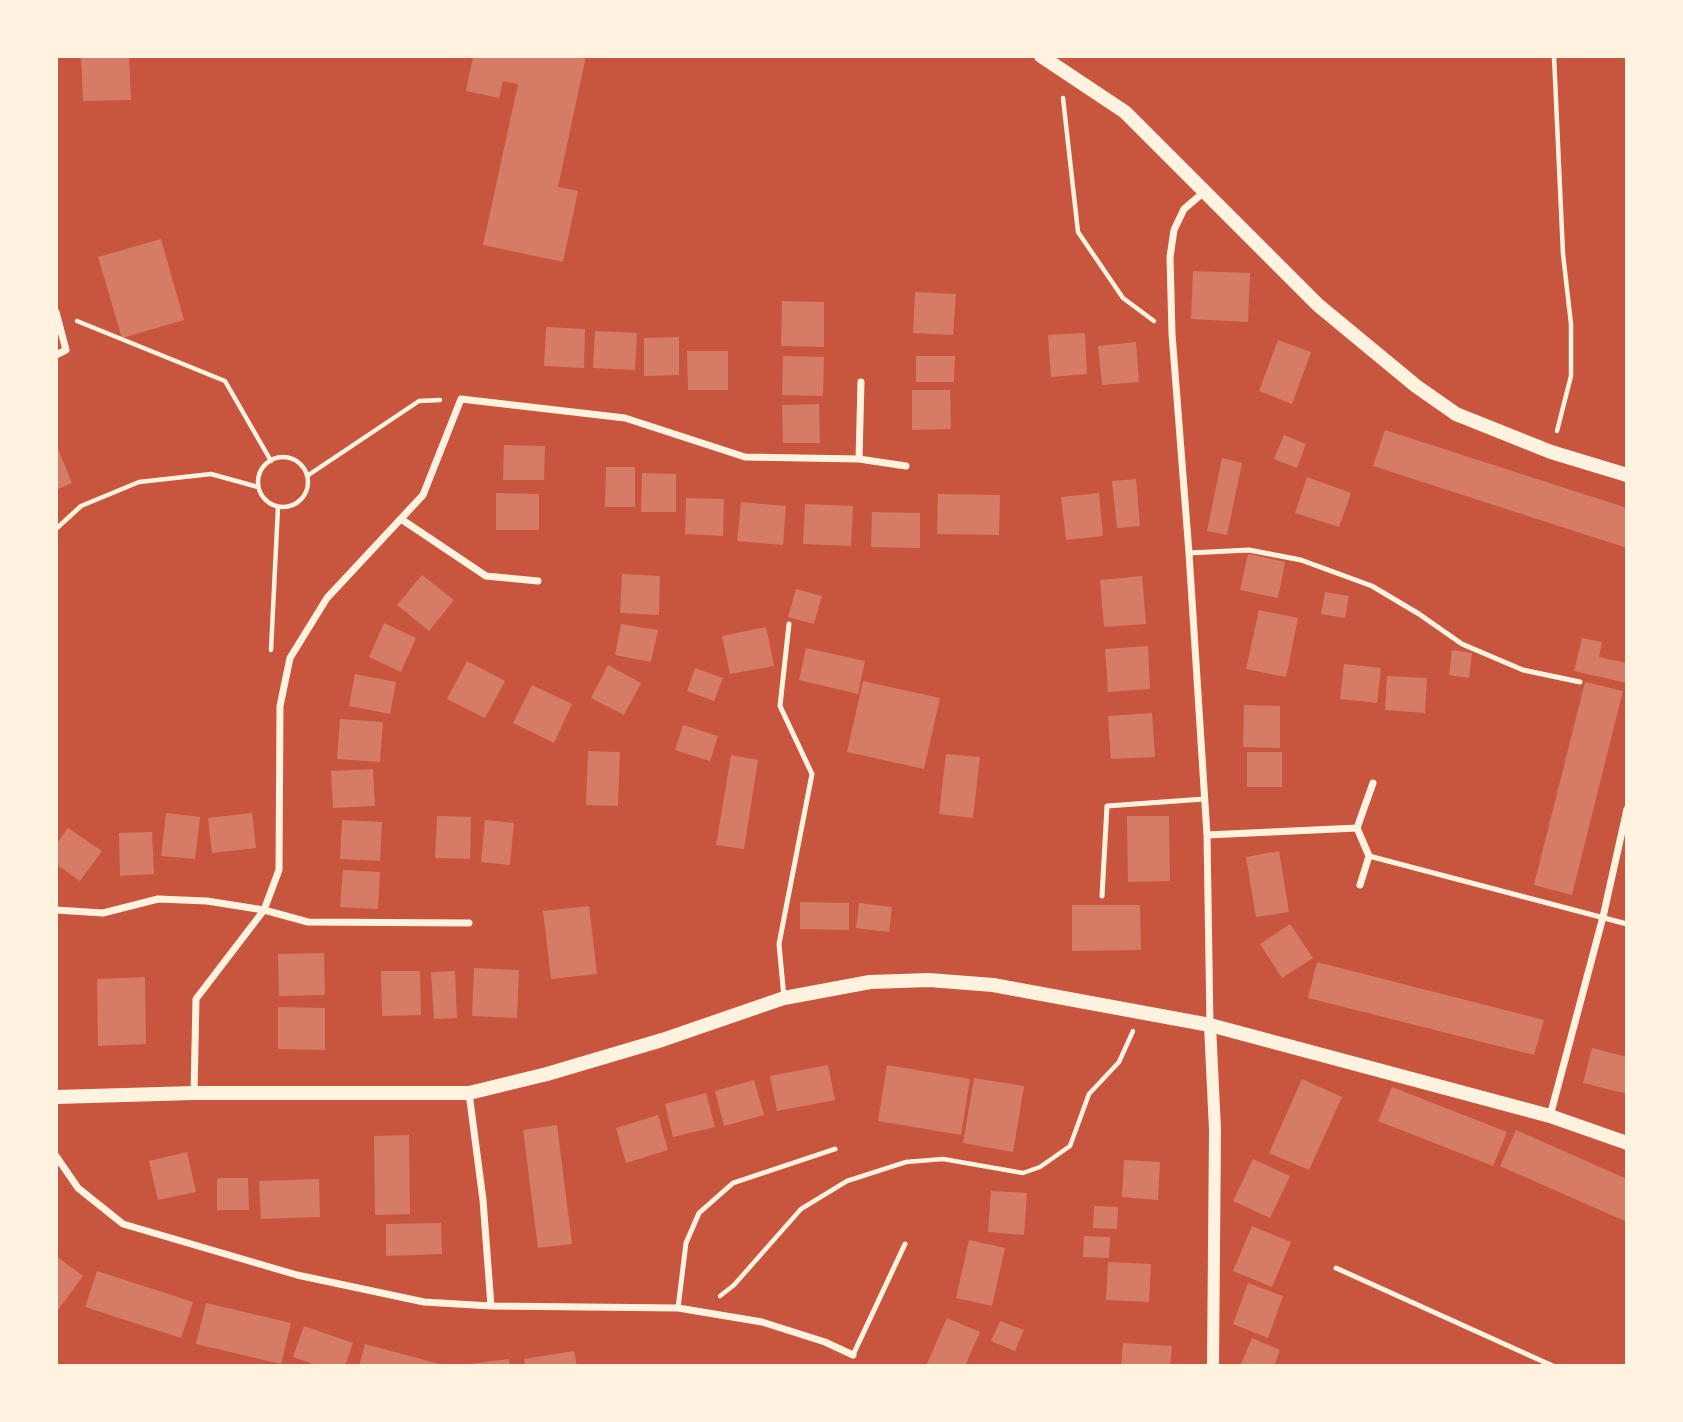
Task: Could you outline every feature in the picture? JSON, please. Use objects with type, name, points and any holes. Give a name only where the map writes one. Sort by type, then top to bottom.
[{"type":"main road","points":[[1041,56],[1125,112],[1318,305],[1416,386],[1455,414],[1551,452],[1627,475]]},
{"type":"main road","points":[[56,1097],[194,1093],[468,1093],[547,1074],[662,1040],[784,998],[870,982],[929,980],[993,985],[1210,1025],[1550,1116],[1627,1143]]},
{"type":"street","points":[[1204,192],[1184,209],[1174,230],[1170,257],[1172,334],[1207,835],[1210,1025],[1215,1130],[1213,1366]]},
{"type":"street","points":[[56,313],[66,349],[56,355]]},
{"type":"street","points":[[859,459],[861,382]]},
{"type":"street","points":[[194,1093],[196,999],[264,910],[279,870],[280,706],[290,658],[327,598],[423,495],[461,399],[625,418],[745,457],[859,459],[906,466]]},
{"type":"street","points":[[401,519],[486,576],[538,581]]},
{"type":"street","points":[[1360,885],[1369,856],[1357,828],[1373,782]]},
{"type":"street","points":[[1550,1116],[1603,917],[1627,809]]},
{"type":"street","points":[[1207,835],[1357,828]]},
{"type":"street","points":[[56,910],[103,913],[158,899],[207,901],[264,910],[308,922],[469,923]]},
{"type":"street","points":[[468,1093],[483,1200],[491,1306]]},
{"type":"street","points":[[56,1156],[78,1188],[123,1224],[297,1275],[424,1302],[491,1306],[678,1308],[762,1322],[825,1342],[853,1355]]},
{"type":"lane","points":[[1189,553],[1249,550],[1301,560],[1372,586],[1462,644],[1523,670],[1580,681]]},
{"type":"lane","points":[[784,998],[779,944],[813,774],[780,706],[789,624]]},
{"type":"lane","points":[[1102,896],[1107,806],[1204,799]]},
{"type":"lane","points":[[1369,856],[1627,924]]},
{"type":"lane","points":[[678,1308],[686,1243],[699,1213],[733,1183],[835,1149]]},
{"type":"lane","points":[[853,1355],[905,1244]]},
{"type":"lane","points":[[1336,1268],[1553,1366]]},
{"type":"path","points":[[1551,452],[1571,376],[1571,324],[1563,254],[1554,56]]},
{"type":"path","points":[[1060,70],[1078,232],[1123,298],[1172,334]]},
{"type":"path","points":[[56,313],[225,381],[271,461]]},
{"type":"path","points":[[307,476],[419,401],[461,399]]},
{"type":"path","points":[[285,458],[292,460],[299,463],[307,476],[306,493],[294,505],[278,507],[265,500],[258,487],[260,472],[271,461],[285,458]]},
{"type":"path","points":[[56,529],[81,506],[139,482],[211,474],[258,487]]},
{"type":"path","points":[[271,651],[278,507]]},
{"type":"path","points":[[701,1312],[734,1285],[801,1209],[847,1181],[906,1162],[943,1159],[1023,1173],[1040,1167],[1070,1146],[1089,1094],[1119,1062],[1142,1011]]},
{"type":"building","points":[[81,56],[129,56],[131,100],[83,101]]},
{"type":"building","points":[[473,56],[586,56],[558,187],[578,191],[563,262],[483,245],[518,84],[503,81],[499,98],[466,91]]},
{"type":"building","points":[[161,239],[184,320],[122,338],[98,257]]},
{"type":"building","points":[[1193,271],[1250,273],[1248,322],[1191,319]]},
{"type":"building","points":[[915,292],[956,294],[953,335],[913,333]]},
{"type":"building","points":[[782,301],[824,302],[824,347],[781,346]]},
{"type":"building","points":[[546,327],[585,329],[584,368],[544,366]]},
{"type":"building","points":[[595,331],[637,333],[635,370],[593,368]]},
{"type":"building","points":[[1085,333],[1087,374],[1051,377],[1048,335]]},
{"type":"building","points":[[679,337],[679,375],[644,376],[644,338]]},
{"type":"building","points":[[1278,340],[1311,352],[1292,404],[1259,391]]},
{"type":"building","points":[[1136,342],[1139,382],[1102,385],[1098,346]]},
{"type":"building","points":[[687,351],[728,351],[728,390],[688,390]]},
{"type":"building","points":[[783,356],[824,357],[823,396],[782,395]]},
{"type":"building","points":[[916,356],[955,356],[954,382],[916,382]]},
{"type":"building","points":[[912,390],[950,390],[951,429],[912,430]]},
{"type":"building","points":[[819,404],[820,443],[783,443],[782,405]]},
{"type":"building","points":[[1385,430],[1627,508],[1627,548],[1373,466]]},
{"type":"building","points":[[1284,435],[1306,444],[1297,468],[1274,459]]},
{"type":"building","points":[[56,444],[72,483],[56,490]]},
{"type":"building","points":[[504,445],[545,446],[544,480],[503,480]]},
{"type":"building","points":[[1222,458],[1242,463],[1227,535],[1207,531]]},
{"type":"building","points":[[606,467],[635,467],[635,507],[605,507]]},
{"type":"building","points":[[642,473],[676,474],[676,512],[641,512]]},
{"type":"building","points":[[1307,477],[1351,493],[1339,527],[1295,513]]},
{"type":"building","points":[[1136,479],[1140,526],[1117,528],[1112,481]]},
{"type":"building","points":[[496,493],[539,494],[539,530],[496,530]]},
{"type":"building","points":[[1099,493],[1103,536],[1066,540],[1061,497]]},
{"type":"building","points":[[938,494],[1000,495],[999,535],[937,534]]},
{"type":"building","points":[[686,498],[724,499],[723,536],[685,534]]},
{"type":"building","points":[[741,502],[786,506],[783,545],[737,541]]},
{"type":"building","points":[[805,504],[853,506],[851,546],[803,544]]},
{"type":"building","points":[[872,512],[920,513],[920,548],[871,547]]},
{"type":"building","points":[[1248,554],[1285,562],[1278,598],[1240,590]]},
{"type":"building","points":[[622,574],[660,576],[659,615],[620,613]]},
{"type":"building","points":[[422,575],[454,600],[429,631],[397,605]]},
{"type":"building","points":[[1142,576],[1146,624],[1104,627],[1100,580]]},
{"type":"building","points":[[796,589],[822,596],[814,624],[788,617]]},
{"type":"building","points":[[1325,592],[1349,596],[1345,618],[1321,614]]},
{"type":"building","points":[[1259,610],[1298,618],[1286,677],[1246,669]]},
{"type":"building","points":[[384,623],[416,638],[401,672],[369,657]]},
{"type":"building","points":[[621,624],[658,630],[651,662],[615,655]]},
{"type":"building","points":[[766,627],[774,666],[730,674],[722,636]]},
{"type":"building","points":[[1582,638],[1602,642],[1599,657],[1627,663],[1627,683],[1574,671]]},
{"type":"building","points":[[1148,646],[1150,689],[1108,692],[1105,649]]},
{"type":"building","points":[[806,648],[865,661],[858,694],[799,680]]},
{"type":"building","points":[[1452,650],[1472,653],[1469,678],[1449,675]]},
{"type":"building","points":[[467,661],[505,681],[485,718],[447,699]]},
{"type":"building","points":[[1344,664],[1381,668],[1377,703],[1340,699]]},
{"type":"building","points":[[608,665],[641,683],[624,715],[591,698]]},
{"type":"building","points":[[695,668],[723,678],[714,701],[687,691]]},
{"type":"building","points":[[355,674],[396,682],[390,714],[349,706]]},
{"type":"building","points":[[1387,676],[1427,678],[1425,713],[1385,710]]},
{"type":"building","points":[[863,681],[940,698],[924,769],[847,752]]},
{"type":"building","points":[[1585,682],[1623,691],[1572,895],[1534,885]]},
{"type":"building","points":[[532,685],[572,704],[554,743],[513,723]]},
{"type":"building","points":[[1244,705],[1280,706],[1280,748],[1243,747]]},
{"type":"building","points":[[1152,713],[1155,757],[1111,759],[1108,716]]},
{"type":"building","points":[[340,719],[383,722],[380,762],[337,759]]},
{"type":"building","points":[[683,725],[718,736],[710,761],[675,750]]},
{"type":"building","points":[[588,751],[620,752],[618,806],[586,805]]},
{"type":"building","points":[[1247,752],[1282,752],[1282,787],[1247,787]]},
{"type":"building","points":[[946,754],[980,757],[973,818],[939,814]]},
{"type":"building","points":[[731,755],[758,760],[744,849],[716,845]]},
{"type":"building","points":[[373,769],[375,806],[333,808],[331,771]]},
{"type":"building","points":[[166,813],[200,817],[195,859],[161,856]]},
{"type":"building","points":[[252,813],[256,848],[212,853],[208,818]]},
{"type":"building","points":[[437,816],[471,817],[470,859],[435,858]]},
{"type":"building","points":[[1127,816],[1169,816],[1170,881],[1128,882]]},
{"type":"building","points":[[342,820],[382,822],[380,861],[340,859]]},
{"type":"building","points":[[485,820],[514,823],[510,865],[481,862]]},
{"type":"building","points":[[68,828],[102,851],[80,881],[56,864],[56,845]]},
{"type":"building","points":[[152,832],[154,874],[120,876],[119,833]]},
{"type":"building","points":[[1279,851],[1289,912],[1256,917],[1246,857]]},
{"type":"building","points":[[343,870],[380,872],[378,909],[340,907]]},
{"type":"building","points":[[800,902],[849,903],[849,930],[800,929]]},
{"type":"building","points":[[859,903],[892,907],[889,932],[856,928]]},
{"type":"building","points":[[1072,905],[1140,905],[1141,950],[1072,951]]},
{"type":"building","points":[[589,906],[597,974],[551,979],[543,911]]},
{"type":"building","points":[[1290,924],[1313,958],[1282,978],[1260,944]]},
{"type":"building","points":[[324,953],[325,995],[279,996],[278,954]]},
{"type":"building","points":[[1317,962],[1544,1020],[1534,1055],[1308,998]]},
{"type":"building","points":[[474,968],[519,970],[517,1018],[472,1016]]},
{"type":"building","points":[[381,971],[420,971],[421,1015],[382,1016]]},
{"type":"building","points":[[455,971],[457,1018],[434,1019],[431,972]]},
{"type":"building","points":[[145,977],[146,1044],[98,1046],[97,979]]},
{"type":"building","points":[[278,1007],[325,1008],[325,1050],[278,1049]]},
{"type":"building","points":[[1592,1048],[1627,1057],[1627,1094],[1583,1083]]},
{"type":"building","points":[[828,1065],[835,1100],[777,1111],[770,1076]]},
{"type":"building","points":[[887,1065],[970,1079],[961,1135],[878,1121]]},
{"type":"building","points":[[974,1078],[1024,1086],[1013,1152],[963,1143]]},
{"type":"building","points":[[1302,1079],[1342,1097],[1309,1170],[1269,1153]]},
{"type":"building","points":[[754,1080],[764,1115],[724,1126],[715,1091]]},
{"type":"building","points":[[1392,1087],[1507,1132],[1493,1166],[1378,1121]]},
{"type":"building","points":[[706,1093],[715,1127],[673,1137],[665,1104]]},
{"type":"building","points":[[658,1115],[668,1150],[626,1163],[616,1128]]},
{"type":"building","points":[[557,1125],[572,1244],[538,1248],[523,1130]]},
{"type":"building","points":[[1516,1130],[1627,1179],[1627,1222],[1500,1166]]},
{"type":"building","points":[[409,1135],[410,1214],[375,1215],[374,1136]]},
{"type":"building","points":[[187,1152],[196,1192],[158,1200],[149,1161]]},
{"type":"building","points":[[1253,1159],[1290,1176],[1270,1218],[1233,1201]]},
{"type":"building","points":[[1124,1160],[1160,1162],[1158,1200],[1122,1197]]},
{"type":"building","points":[[217,1178],[248,1178],[249,1210],[217,1210]]},
{"type":"building","points":[[319,1179],[320,1217],[261,1219],[259,1181]]},
{"type":"building","points":[[991,1191],[1027,1193],[1024,1235],[988,1232]]},
{"type":"building","points":[[1094,1206],[1118,1207],[1117,1229],[1093,1228]]},
{"type":"building","points":[[441,1223],[442,1254],[386,1256],[386,1224]]},
{"type":"building","points":[[1252,1226],[1291,1242],[1272,1287],[1233,1271]]},
{"type":"building","points":[[1084,1236],[1110,1237],[1109,1258],[1083,1257]]},
{"type":"building","points":[[969,1240],[1005,1248],[992,1306],[956,1298]]},
{"type":"building","points":[[56,1256],[83,1276],[58,1310],[56,1308]]},
{"type":"building","points":[[1108,1262],[1151,1264],[1149,1302],[1106,1300]]},
{"type":"building","points":[[97,1271],[193,1302],[181,1338],[85,1307]]},
{"type":"building","points":[[1248,1283],[1283,1296],[1268,1338],[1233,1324]]},
{"type":"building","points":[[206,1303],[291,1323],[281,1364],[196,1344]]},
{"type":"building","points":[[947,1318],[980,1332],[965,1366],[926,1366]]},
{"type":"building","points":[[1000,1321],[1024,1330],[1015,1351],[991,1341]]},
{"type":"building","points":[[304,1326],[353,1343],[345,1366],[319,1366],[293,1357]]},
{"type":"building","points":[[1252,1338],[1280,1350],[1274,1366],[1240,1366]]},
{"type":"building","points":[[1123,1343],[1172,1346],[1170,1366],[1121,1366]]},
{"type":"building","points":[[365,1344],[443,1365],[443,1366],[359,1366]]},
{"type":"building","points":[[574,1351],[577,1366],[525,1366],[524,1359]]},
{"type":"building","points":[[509,1359],[510,1366],[470,1366],[470,1364]]}]
